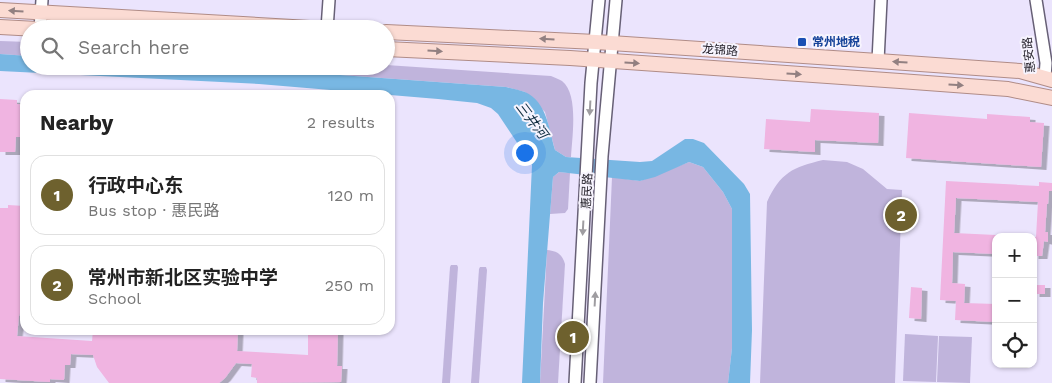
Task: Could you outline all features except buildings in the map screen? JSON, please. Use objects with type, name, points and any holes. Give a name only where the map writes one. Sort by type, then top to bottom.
[{"type":"main road","points":[[0,10],[41,6],[215,20]]},
{"type":"main road","points":[[0,27],[20,28]]},
{"type":"main road","name":"龙锦路","points":[[395,32],[596,42],[878,61],[1020,72],[1049,79]]},
{"type":"main road","name":"龙锦路","points":[[395,49],[610,61],[1008,89],[1052,98]]},
{"type":"street","points":[[328,20],[329,0]]},
{"type":"street","name":"惠民路","points":[[575,383],[587,155],[599,0]]},
{"type":"street","name":"惠民路","points":[[590,383],[602,156],[616,0]]},
{"type":"street","points":[[878,61],[881,0]]},
{"type":"street","name":"惠安路","points":[[1036,0],[1049,79]]},
{"type":"street","points":[[40,20],[41,6]]},
{"type":"shaded area","points":[[0,41],[20,42],[20,55],[0,54]]},
{"type":"shaded area","points":[[395,66],[551,76],[562,81],[571,96],[573,128],[571,157],[566,157],[555,150],[545,112],[525,92],[506,87],[341,75],[395,75]]},
{"type":"shaded area","points":[[823,160],[847,162],[863,169],[887,189],[902,190],[895,383],[760,383],[767,202],[777,184],[789,173],[803,165]]},
{"type":"shaded area","points":[[689,162],[703,167],[723,192],[732,209],[732,348],[728,383],[603,383],[612,177],[640,181]]},
{"type":"shaded area","points":[[559,172],[570,173],[568,209],[565,213],[550,214],[553,177]]},
{"type":"shaded area","points":[[547,250],[559,254],[565,264],[558,383],[540,383]]},
{"type":"shaded area","points":[[451,265],[457,265],[458,267],[450,383],[442,383],[450,267]]},
{"type":"shaded area","points":[[480,267],[486,267],[487,270],[479,383],[471,383],[479,269]]},
{"type":"shaded area","points":[[905,334],[938,336],[936,382],[903,381]]},
{"type":"shaded area","points":[[939,336],[972,337],[970,383],[937,382]]},
{"type":"water","points":[[0,54],[20,55],[20,72],[0,71]]},
{"type":"water","name":"三井河","points":[[80,75],[341,75],[506,87],[525,92],[538,102],[549,125],[555,150],[566,157],[640,162],[652,161],[685,139],[693,139],[704,143],[744,184],[750,194],[752,330],[750,383],[728,383],[732,348],[732,209],[723,192],[703,167],[689,162],[655,177],[640,181],[559,172],[553,177],[543,303],[540,383],[522,383],[532,165],[498,114],[491,108],[477,103],[395,95],[395,90],[331,90],[259,84]]},
{"type":"place","name":"常州地税","points":[[802,42]]},
{"type":"place","name":"常州市新北区实验中学","points":[[901,215]]},
{"type":"place","name":"行政中心东","points":[[573,337]]}]
